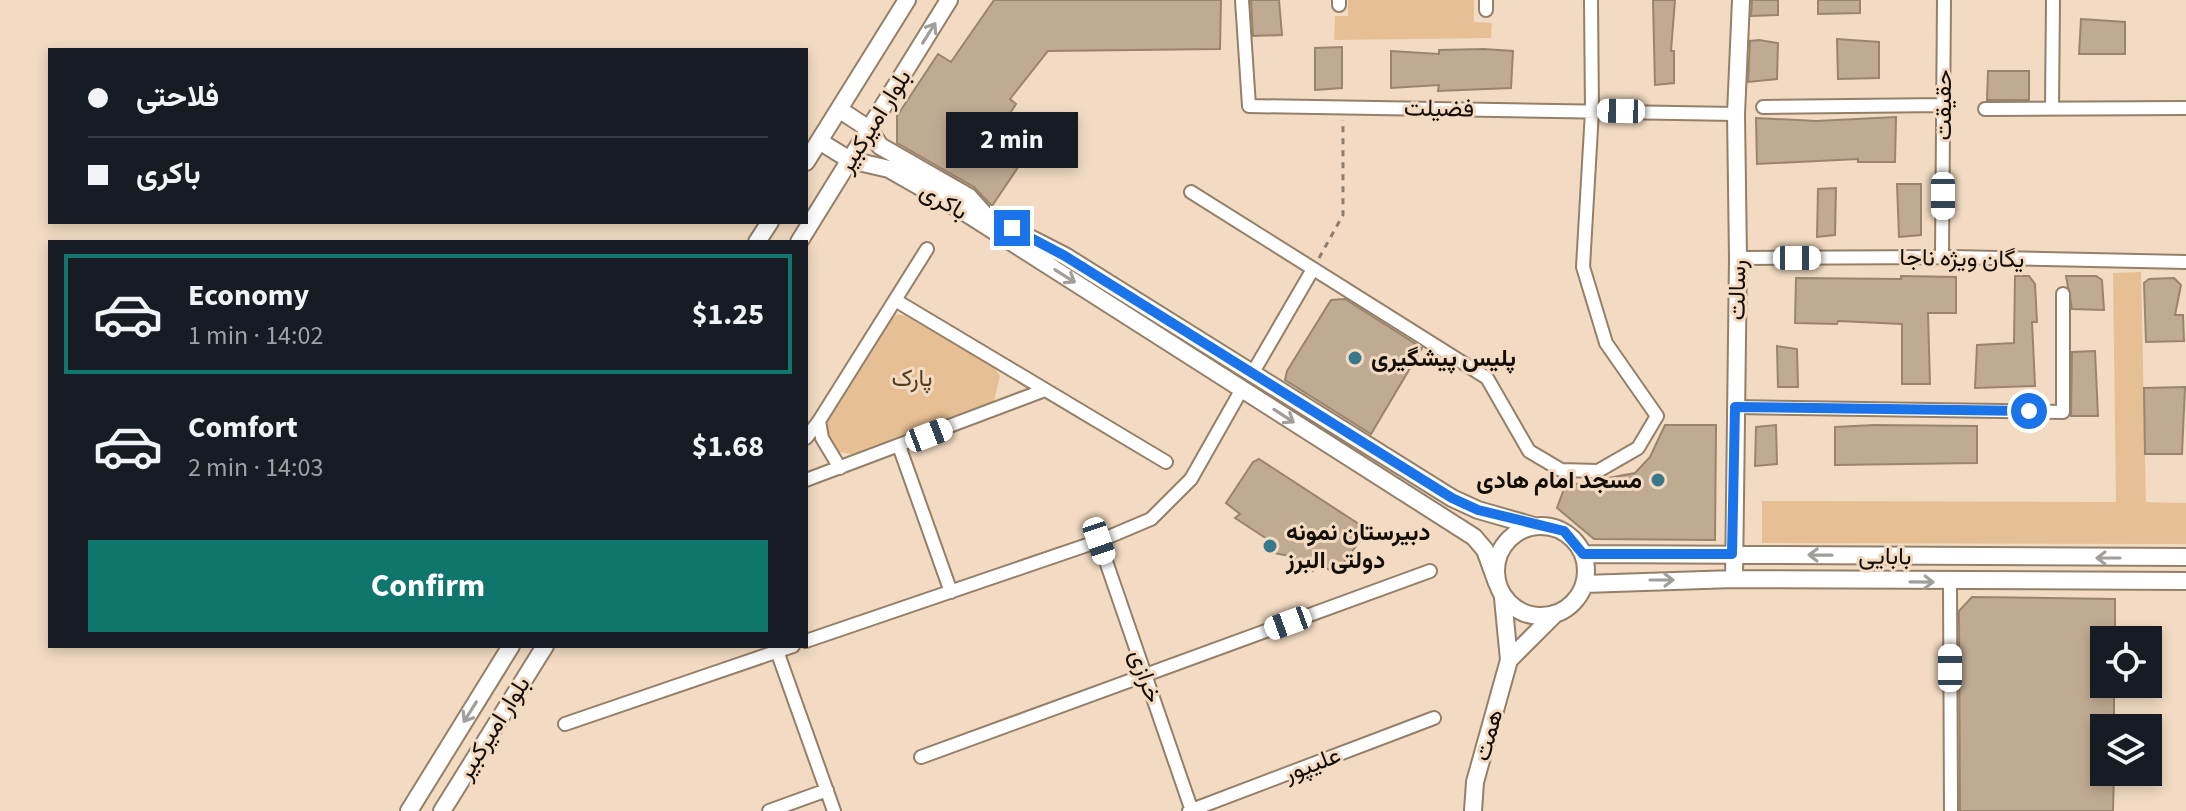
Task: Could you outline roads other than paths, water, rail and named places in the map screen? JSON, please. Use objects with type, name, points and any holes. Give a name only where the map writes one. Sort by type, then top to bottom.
[{"type":"street","name":"بلوار امیرکبیر","points":[[808,159],[907,0]]},
{"type":"street","name":"بلوار امیرکبیر","points":[[800,240],[949,0]]},
{"type":"street","name":"فضیلت","points":[[1242,0],[1249,106],[1736,114]]},
{"type":"street","points":[[1191,192],[1487,378],[1529,451],[1561,470],[1598,471],[1638,448],[1657,416],[1606,343],[1583,267],[1592,111],[1591,0]]},
{"type":"street","name":"رسالت","points":[[1734,579],[1738,258],[1736,114],[1741,0]]},
{"type":"street","name":"حقیقت","points":[[1942,257],[1944,0]]},
{"type":"street","points":[[2052,107],[2053,0]]},
{"type":"street","points":[[1763,107],[1943,105]]},
{"type":"street","points":[[1985,109],[2186,108]]},
{"type":"street","name":"باکری","points":[[840,110],[869,129],[880,146],[969,197],[985,215],[1065,256],[1452,498],[1478,510],[1534,526]]},
{"type":"street","name":"باکری","points":[[819,141],[850,160],[889,169],[953,206],[1474,537],[1485,550],[1500,590]]},
{"type":"street","points":[[808,435],[927,249]]},
{"type":"street","name":"یگان ویژه ناجا","points":[[1738,258],[1942,257],[2186,262]]},
{"type":"street","points":[[808,640],[1099,541],[1151,519],[1191,479],[1313,269]]},
{"type":"street","points":[[1735,407],[2063,412],[2063,294]]},
{"type":"street","points":[[895,300],[1166,462]]},
{"type":"street","points":[[808,479],[1045,390]]},
{"type":"street","points":[[819,421],[822,438],[840,468]]},
{"type":"street","points":[[899,446],[951,592]]},
{"type":"street","points":[[1534,526],[1564,531],[1583,554],[1584,584],[1567,608],[1555,614],[1509,660],[1495,568],[1507,540],[1534,526]]},
{"type":"street","name":"خرازی","points":[[1099,541],[1191,811]]},
{"type":"street","name":"بابایی","points":[[1583,554],[2186,557]]},
{"type":"street","points":[[921,757],[1430,571]]},
{"type":"street","name":"بابایی","points":[[1584,584],[1734,579],[2186,581]]},
{"type":"street","points":[[1950,582],[1951,811]]},
{"type":"street","points":[[1500,590],[1526,614],[1555,614]]},
{"type":"street","name":"بلوار امیرکبیر","points":[[409,811],[510,648]]},
{"type":"street","name":"بلوار امیرکبیر","points":[[442,811],[544,648]]},
{"type":"street","points":[[565,724],[787,648]]},
{"type":"street","points":[[777,651],[834,811]]},
{"type":"street","name":"همت","points":[[1473,811],[1475,782],[1509,660]]},
{"type":"street","name":"علیپور","points":[[1191,811],[1434,718]]},
{"type":"street","points":[[769,811],[827,790]]},
{"type":"place","name":"پلیس پیشگیری","points":[[1355,358]]},
{"type":"place","name":"مسجد امام هادی","points":[[1658,480]]},
{"type":"place","name":"دبیرستان نمونه دولتی البرز","points":[[1270,546]]},
{"type":"park label","name":"پارک","points":[[912,378]]}]
